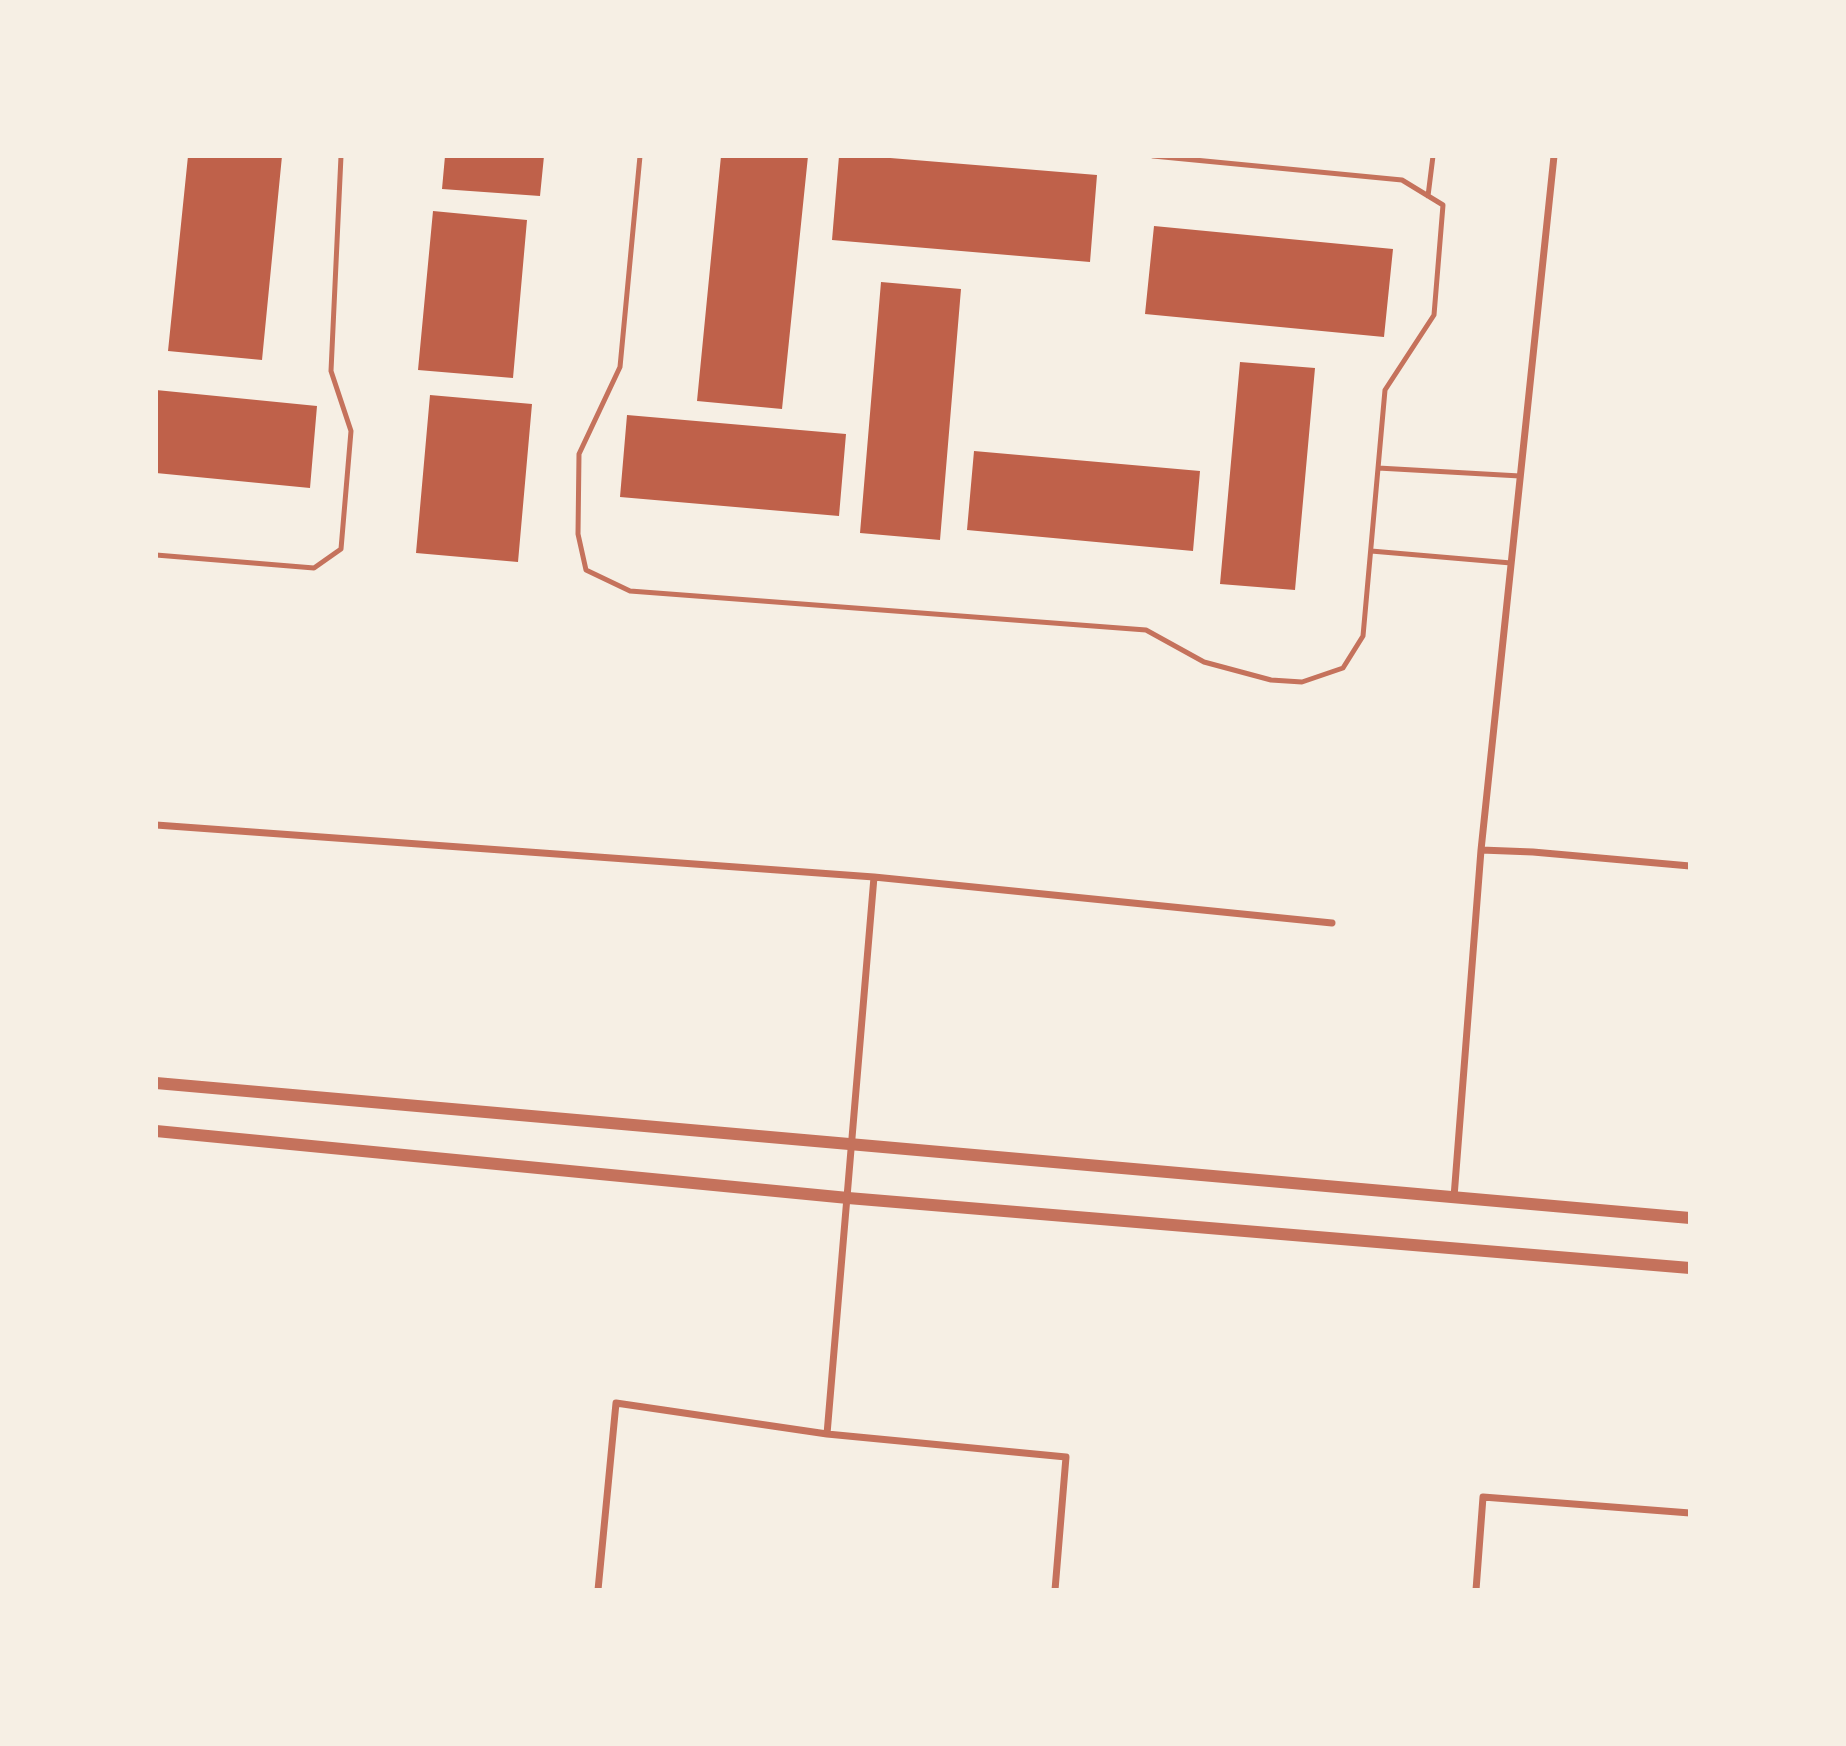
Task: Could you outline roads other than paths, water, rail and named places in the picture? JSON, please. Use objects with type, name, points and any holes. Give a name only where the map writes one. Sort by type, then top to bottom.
[{"type":"street","points":[[1454,1197],[1481,850],[1554,156]]},
{"type":"street","points":[[156,825],[874,877],[1332,923]]},
{"type":"street","points":[[1481,850],[1690,866]]},
{"type":"street","points":[[827,1434],[874,877]]},
{"type":"street","points":[[156,1083],[1690,1218]]},
{"type":"street","points":[[156,1131],[848,1198],[1690,1268]]},
{"type":"street","points":[[598,1590],[616,1403],[827,1434],[1066,1457],[1055,1590]]},
{"type":"street","points":[[1476,1590],[1483,1497],[1690,1513]]},
{"type":"lane","points":[[156,555],[314,568],[341,549],[351,431],[331,371],[341,156]]},
{"type":"lane","points":[[640,156],[620,367],[579,454],[578,534],[586,570],[630,591],[1146,630],[1204,662],[1271,680],[1302,682],[1343,668],[1363,636],[1385,390],[1434,315],[1443,205],[1402,180],[1153,156]]},
{"type":"lane","points":[[1428,196],[1433,156]]},
{"type":"lane","points":[[1378,468],[1520,476]]},
{"type":"lane","points":[[1371,551],[1511,563]]}]
